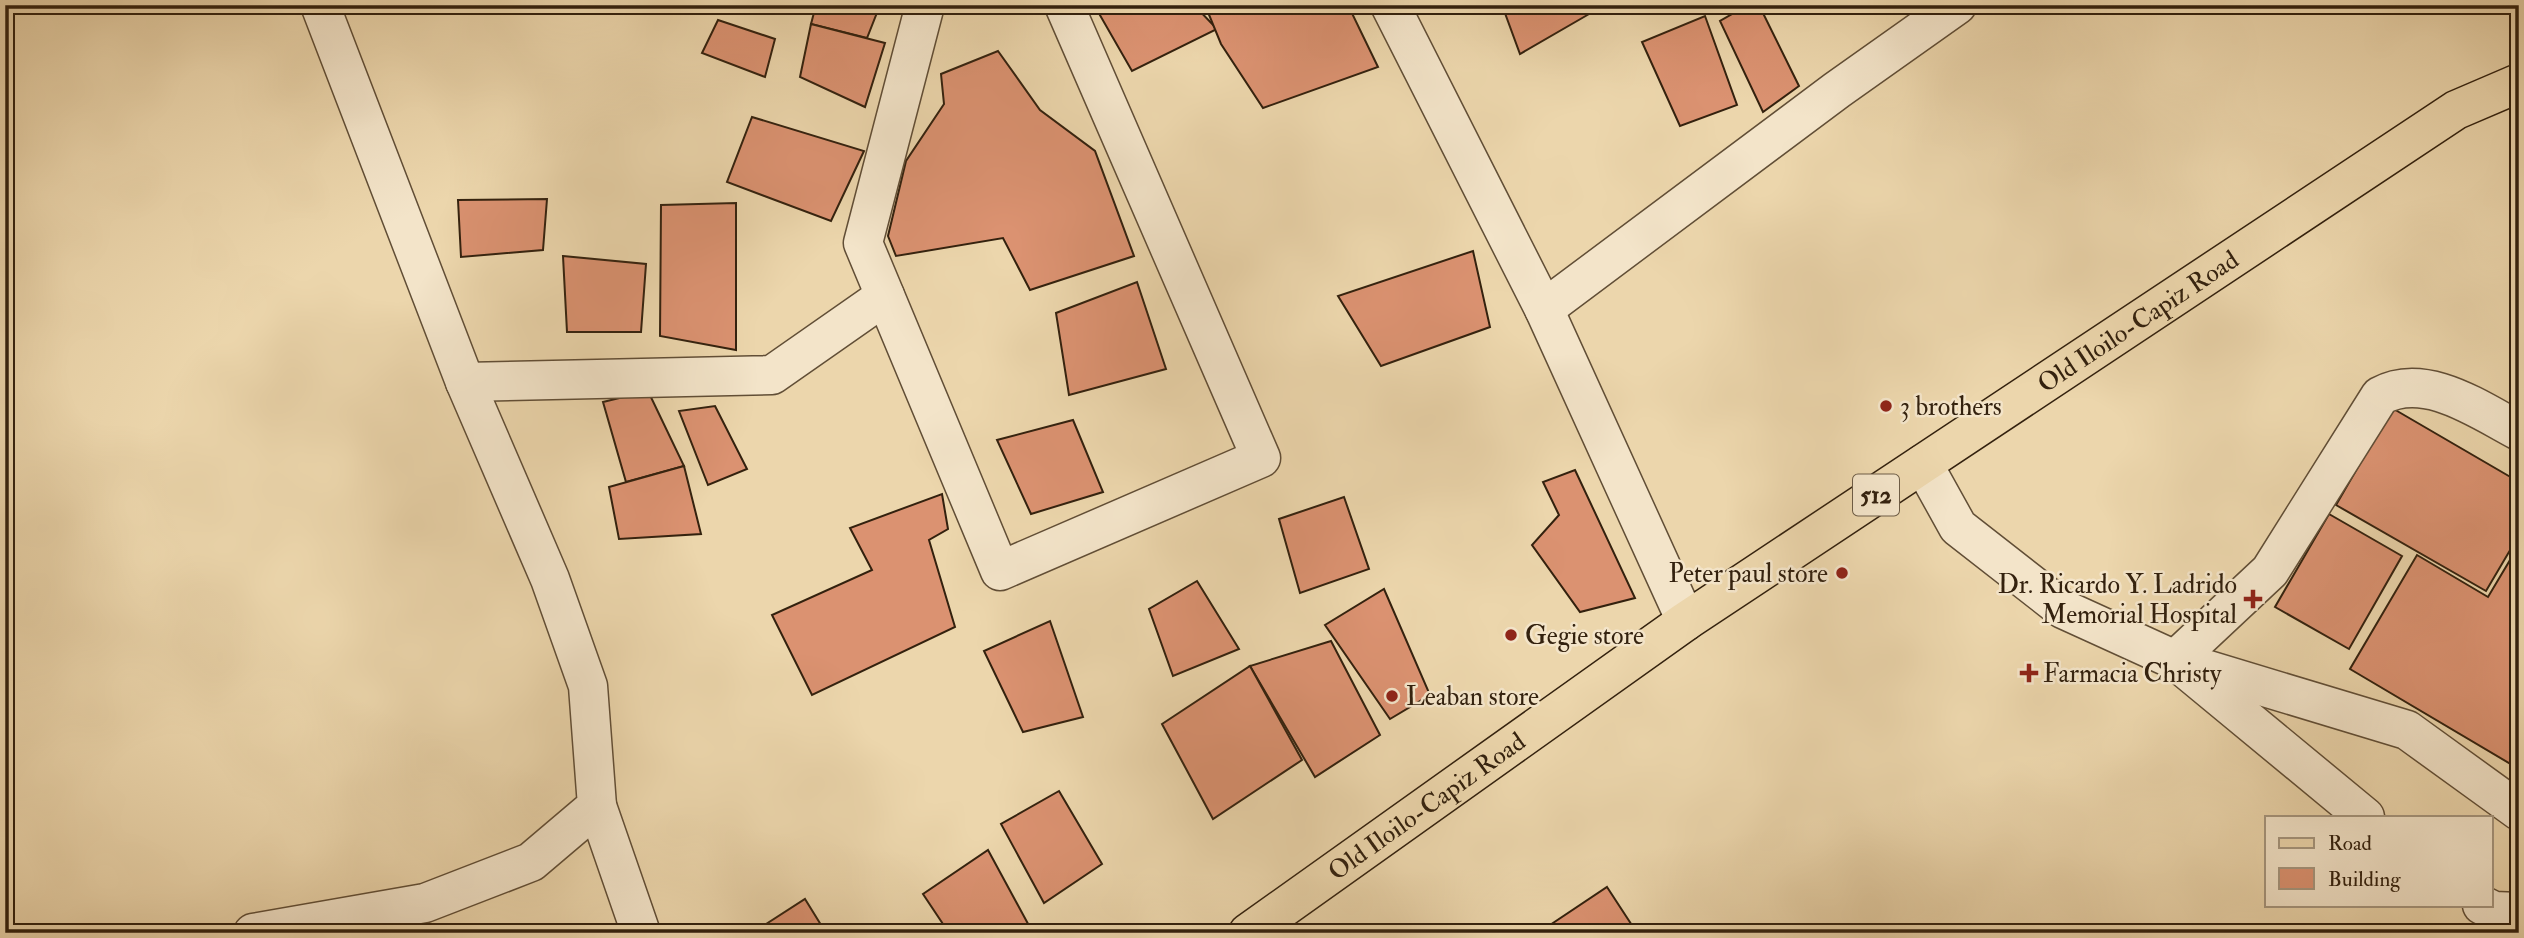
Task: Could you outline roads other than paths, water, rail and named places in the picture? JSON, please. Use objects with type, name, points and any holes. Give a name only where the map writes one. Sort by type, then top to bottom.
[{"type":"main road","name":"Old Iloilo-Capiz Road","points":[[1248,933],[1686,621],[2456,110],[2519,83]]},
{"type":"street","points":[[320,5],[465,382],[550,579],[588,686],[597,806],[641,933]]},
{"type":"street","points":[[925,5],[863,243],[1000,570],[1261,458],[1064,5]]},
{"type":"street","points":[[1390,5],[1544,309],[1686,621]]},
{"type":"street","points":[[1544,309],[1836,90],[1956,5]]},
{"type":"street","points":[[465,382],[772,374],[885,296]]},
{"type":"street","points":[[2175,660],[2270,571],[2380,396],[2392,389],[2412,387],[2454,397],[2519,431]]},
{"type":"street","points":[[1923,464],[1958,527],[2063,609],[2175,660],[2407,730],[2519,811]]},
{"type":"street","points":[[2175,660],[2364,816]]},
{"type":"street","points":[[253,933],[425,903],[531,862],[597,806]]},
{"type":"street","points":[[2484,906],[2494,911],[2519,912]]},
{"type":"place","name":"3 brothers","points":[[1886,406]]},
{"type":"place","name":"Peter paul store","points":[[1842,573]]},
{"type":"place","name":"Dr. Ricardo Y. Ladrido Memorial Hospital","points":[[2253,599]]},
{"type":"place","name":"Gegie store","points":[[1511,635]]},
{"type":"place","name":"Farmacia Christy","points":[[2029,673]]},
{"type":"place","name":"Leaban store","points":[[1392,696]]}]
